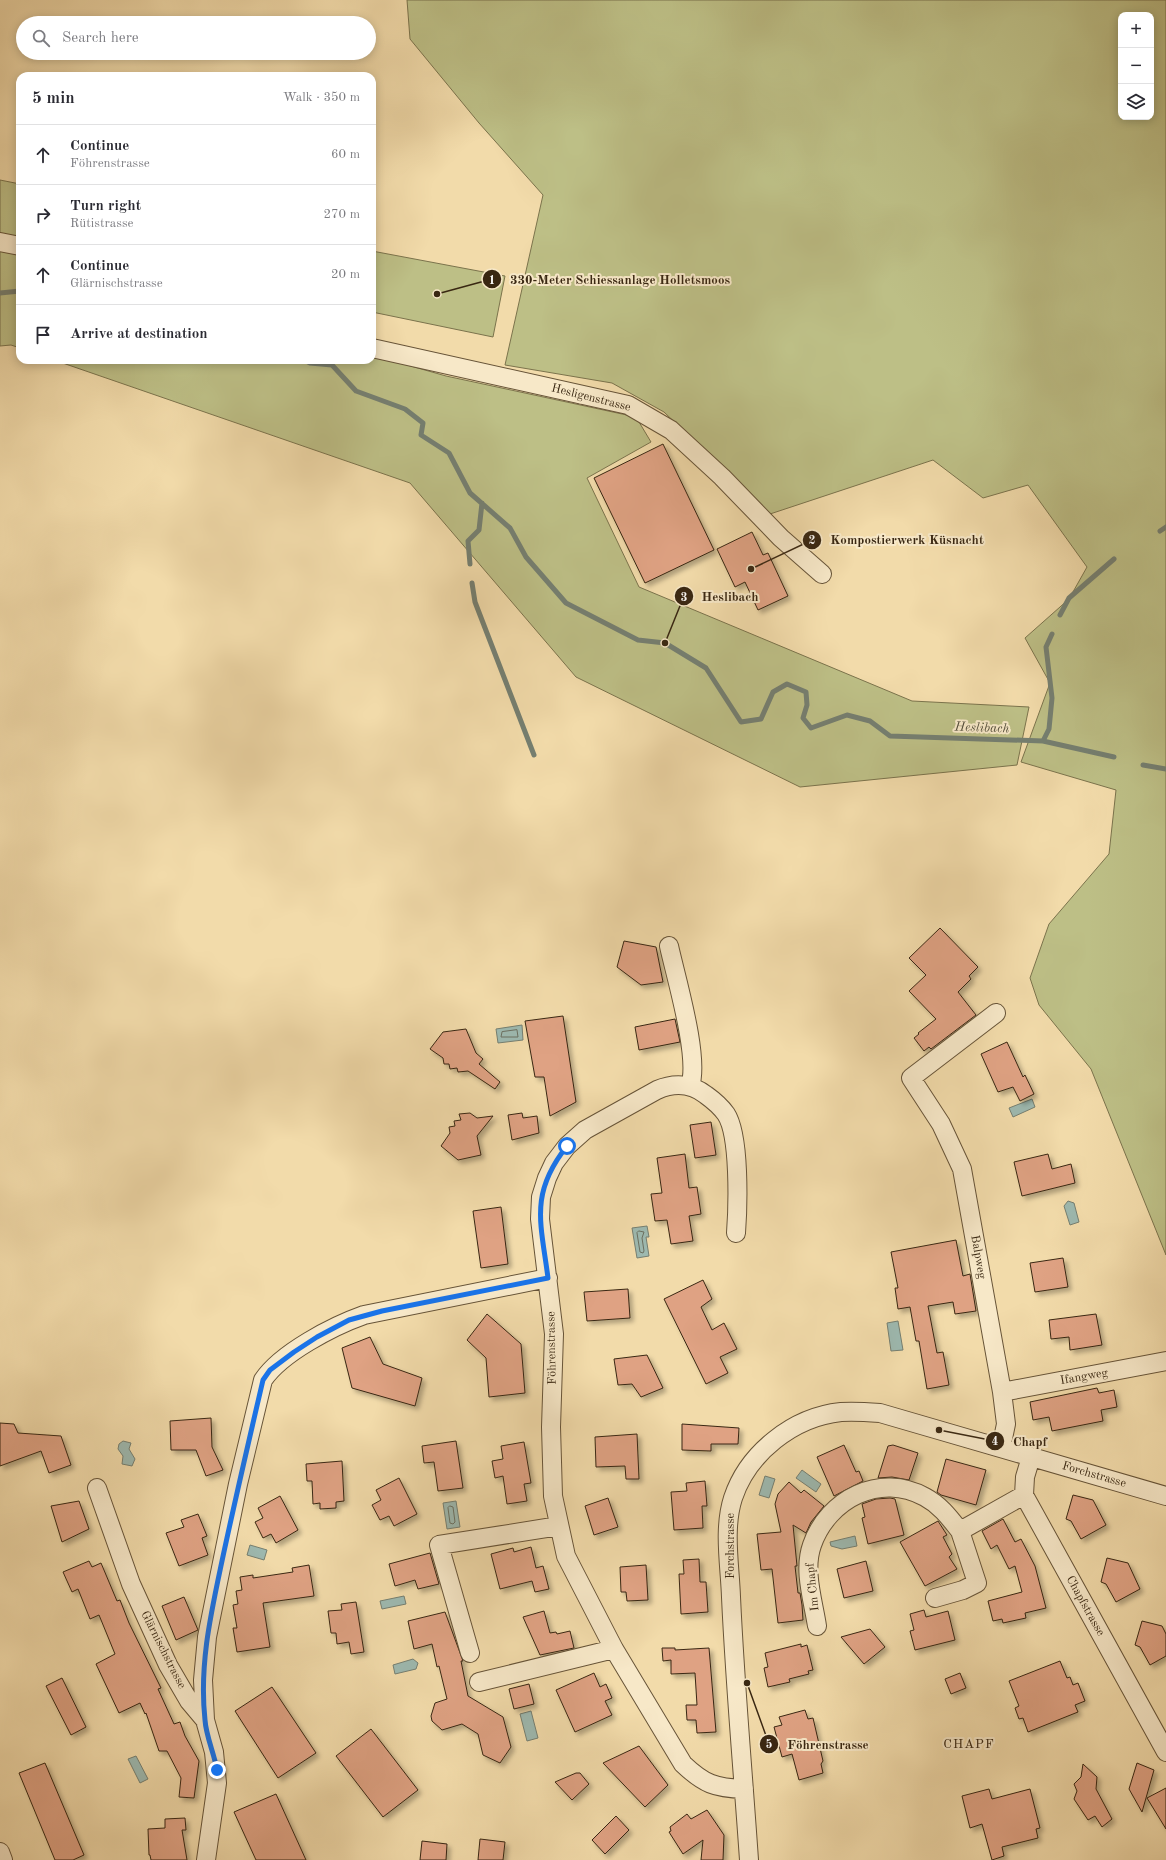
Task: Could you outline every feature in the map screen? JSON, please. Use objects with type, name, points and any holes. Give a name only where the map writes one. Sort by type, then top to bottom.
[{"type":"street","points":[[0,242],[16,245]]},
{"type":"street","name":"Hesligenstrasse","points":[[376,349],[628,405],[672,430],[722,477],[781,538],[822,574]]},
{"type":"street","points":[[669,946],[692,1053],[693,1077],[690,1086],[713,1100],[726,1115],[731,1125],[737,1173],[736,1233]]},
{"type":"street","name":"Balpweg","points":[[996,1013],[911,1078],[941,1124],[962,1170],[1002,1392],[1006,1424],[1002,1448]]},
{"type":"street","name":"Föhrenstrasse","points":[[690,1086],[677,1085],[662,1088],[585,1130],[567,1146],[554,1163],[541,1197],[540,1219],[554,1334],[551,1427],[553,1496],[566,1556],[614,1649],[683,1764],[698,1779],[713,1785],[744,1789]]},
{"type":"street","points":[[205,1720],[204,1673],[207,1637],[238,1484],[263,1380],[270,1370],[317,1337],[349,1320],[364,1315],[548,1278]]},
{"type":"street","name":"Ifangweg","points":[[1002,1392],[1166,1361]]},
{"type":"street","name":"Forchstrasse","points":[[749,1860],[733,1628],[728,1521],[733,1498],[745,1471],[757,1456],[785,1433],[816,1418],[840,1412],[880,1413],[1166,1496]]},
{"type":"street","points":[[960,1531],[1024,1495],[1025,1477],[1031,1456]]},
{"type":"street","name":"Glärnischstrasse","points":[[97,1488],[131,1584],[165,1658],[189,1701],[205,1720],[214,1752],[217,1783],[206,1860]]},
{"type":"street","name":"Im Chapf","points":[[817,1626],[808,1569],[812,1545],[827,1516],[849,1498],[863,1492],[879,1488],[897,1488],[924,1496],[940,1508],[960,1531],[977,1583],[963,1590],[935,1598]]},
{"type":"street","name":"Chapfstrasse","points":[[1024,1495],[1166,1752]]},
{"type":"street","points":[[470,1653],[439,1544],[559,1526]]},
{"type":"street","points":[[479,1682],[614,1649]]},
{"type":"street","points":[[0,1852],[4,1860]]},
{"type":"green space","points":[[407,0],[1166,0],[1166,1255],[1091,1069],[1039,1005],[1030,978],[1049,924],[1109,854],[1116,790],[1021,762],[1050,683],[1025,638],[1069,599],[1087,567],[1028,485],[983,498],[933,460],[770,514],[664,412],[612,383],[505,365],[543,195],[479,123],[410,39]]},
{"type":"green space","points":[[0,180],[16,183],[16,236],[0,233]]},
{"type":"green space","points":[[0,247],[16,251],[16,347],[11,345],[0,346]]},
{"type":"green space","points":[[376,252],[505,276],[493,337],[376,313]]},
{"type":"green space","points":[[376,356],[446,376],[636,417],[651,442],[587,478],[639,587],[912,701],[1029,707],[1017,765],[800,787],[576,677],[410,483],[66,364],[376,364]]},
{"type":"water","points":[[522,1025],[523,1040],[498,1043],[496,1029]]},
{"type":"water","points":[[1032,1099],[1035,1107],[1013,1117],[1009,1108]]},
{"type":"water","points":[[1068,1201],[1074,1203],[1079,1222],[1070,1225],[1064,1206]]},
{"type":"water","points":[[647,1226],[649,1237],[646,1237],[649,1256],[637,1258],[632,1228]]},
{"type":"water","points":[[898,1321],[903,1350],[891,1351],[887,1323]]},
{"type":"water","points":[[123,1441],[131,1443],[129,1449],[135,1459],[132,1466],[122,1464],[123,1456],[118,1449],[119,1444]]},
{"type":"water","points":[[802,1470],[821,1484],[816,1492],[796,1478]]},
{"type":"water","points":[[765,1476],[775,1479],[769,1498],[759,1495]]},
{"type":"water","points":[[456,1501],[460,1527],[447,1529],[443,1503]]},
{"type":"water","points":[[855,1536],[857,1546],[842,1549],[831,1546],[830,1542]]},
{"type":"water","points":[[250,1545],[267,1550],[264,1560],[247,1555]]},
{"type":"water","points":[[404,1596],[406,1604],[382,1609],[380,1601]]},
{"type":"water","points":[[413,1659],[418,1663],[416,1669],[395,1674],[393,1665]]},
{"type":"water","points":[[531,1711],[538,1738],[527,1741],[520,1714]]},
{"type":"water","points":[[136,1756],[148,1779],[140,1783],[128,1759]]},
{"type":"building","points":[[663,444],[714,550],[645,583],[594,478]]},
{"type":"building","points":[[752,532],[763,555],[768,553],[788,596],[758,610],[745,582],[735,587],[717,549]]},
{"type":"building","points":[[940,928],[978,967],[969,976],[971,979],[958,992],[976,1015],[931,1049],[929,1047],[924,1051],[914,1038],[936,1019],[909,991],[926,975],[909,958]]},
{"type":"building","points":[[624,941],[656,947],[663,982],[641,985],[617,967]]},
{"type":"building","points":[[563,1016],[576,1102],[550,1116],[544,1077],[535,1077],[525,1021]]},
{"type":"building","points":[[675,1019],[680,1042],[639,1050],[635,1027]]},
{"type":"building","points":[[466,1029],[476,1053],[483,1059],[479,1064],[500,1082],[495,1089],[468,1071],[458,1072],[457,1068],[450,1069],[449,1064],[444,1064],[443,1058],[430,1049],[443,1032]]},
{"type":"building","points":[[1007,1042],[1023,1077],[1025,1075],[1034,1094],[1020,1101],[1013,1087],[998,1092],[981,1054]]},
{"type":"building","points":[[470,1113],[477,1118],[493,1116],[477,1136],[481,1155],[458,1160],[441,1146],[450,1133],[449,1127],[455,1126],[454,1121],[461,1120],[459,1114]]},
{"type":"building","points":[[522,1113],[523,1118],[537,1116],[539,1133],[512,1140],[508,1115]]},
{"type":"building","points":[[711,1122],[716,1155],[695,1158],[690,1125]]},
{"type":"building","points":[[685,1154],[689,1188],[697,1187],[701,1214],[689,1216],[693,1241],[671,1244],[667,1220],[655,1221],[651,1194],[662,1193],[657,1158]]},
{"type":"building","points":[[1048,1154],[1052,1169],[1071,1164],[1075,1183],[1022,1196],[1014,1162]]},
{"type":"building","points":[[501,1207],[508,1264],[481,1268],[473,1211]]},
{"type":"building","points":[[956,1240],[963,1276],[970,1274],[976,1311],[955,1314],[953,1302],[928,1306],[937,1353],[943,1352],[949,1385],[927,1389],[919,1341],[916,1341],[910,1307],[898,1309],[895,1288],[898,1288],[891,1252]]},
{"type":"building","points":[[1063,1258],[1068,1287],[1035,1292],[1030,1263]]},
{"type":"building","points":[[703,1280],[712,1299],[701,1307],[712,1330],[724,1323],[737,1349],[720,1357],[728,1373],[706,1384],[664,1299]]},
{"type":"building","points":[[628,1289],[630,1318],[587,1321],[584,1292]]},
{"type":"building","points":[[487,1314],[521,1344],[525,1393],[489,1397],[486,1358],[467,1340]]},
{"type":"building","points":[[1096,1314],[1102,1345],[1070,1350],[1069,1337],[1051,1339],[1049,1320]]},
{"type":"building","points":[[370,1337],[383,1364],[422,1378],[415,1406],[352,1388],[342,1348]]},
{"type":"building","points":[[647,1355],[663,1388],[641,1397],[632,1384],[618,1385],[614,1359]]},
{"type":"building","points":[[1097,1388],[1099,1393],[1114,1390],[1117,1407],[1101,1410],[1103,1421],[1052,1431],[1049,1417],[1033,1420],[1030,1402]]},
{"type":"building","points":[[211,1418],[212,1447],[223,1470],[206,1476],[196,1450],[171,1450],[170,1421]]},
{"type":"building","points":[[0,1423],[14,1424],[18,1433],[61,1436],[71,1465],[49,1473],[41,1451],[0,1466]]},
{"type":"building","points":[[682,1424],[739,1428],[738,1444],[711,1444],[711,1451],[682,1450]]},
{"type":"building","points":[[637,1434],[639,1479],[626,1479],[625,1466],[596,1467],[595,1437]]},
{"type":"building","points":[[456,1441],[463,1488],[438,1491],[434,1462],[424,1463],[422,1446]]},
{"type":"building","points":[[524,1442],[531,1483],[524,1484],[527,1501],[507,1504],[503,1476],[495,1478],[492,1461],[503,1459],[501,1446]]},
{"type":"building","points":[[844,1445],[856,1472],[859,1471],[863,1481],[834,1496],[817,1457]]},
{"type":"building","points":[[893,1445],[918,1453],[909,1480],[892,1477],[878,1478],[888,1446]]},
{"type":"building","points":[[946,1459],[986,1470],[976,1505],[941,1495],[937,1492]]},
{"type":"building","points":[[342,1461],[344,1501],[336,1502],[336,1508],[320,1509],[320,1503],[313,1504],[312,1481],[307,1481],[306,1464]]},
{"type":"building","points":[[399,1478],[417,1514],[394,1526],[389,1516],[380,1520],[372,1505],[381,1500],[376,1490]]},
{"type":"building","points":[[705,1481],[707,1506],[702,1506],[703,1528],[674,1530],[671,1492],[687,1491],[686,1483]]},
{"type":"building","points":[[789,1482],[801,1493],[804,1490],[824,1506],[811,1522],[806,1533],[793,1525],[797,1566],[795,1566],[798,1593],[800,1593],[802,1605],[803,1620],[778,1623],[772,1569],[761,1570],[757,1534],[781,1532],[775,1504],[778,1494]]},
{"type":"building","points":[[1073,1495],[1093,1500],[1106,1525],[1081,1539],[1071,1521],[1066,1519]]},
{"type":"building","points":[[280,1496],[298,1530],[276,1543],[271,1534],[263,1538],[255,1522],[263,1518],[258,1508]]},
{"type":"building","points":[[608,1498],[618,1527],[594,1535],[585,1506]]},
{"type":"building","points":[[876,1499],[895,1499],[904,1535],[868,1544],[862,1518],[865,1517],[862,1504]]},
{"type":"building","points":[[79,1501],[89,1529],[62,1542],[51,1506]]},
{"type":"building","points":[[198,1514],[207,1536],[202,1538],[208,1555],[179,1566],[166,1533],[184,1527],[181,1520]]},
{"type":"building","points":[[1003,1519],[1015,1542],[1021,1539],[1035,1566],[1046,1608],[1025,1613],[1026,1618],[1003,1623],[1002,1619],[993,1621],[988,1601],[1022,1592],[1015,1566],[1009,1569],[997,1545],[991,1549],[982,1531]]},
{"type":"building","points":[[938,1521],[947,1535],[943,1537],[952,1554],[949,1557],[957,1569],[925,1586],[900,1542]]},
{"type":"building","points":[[531,1547],[536,1568],[543,1566],[549,1589],[535,1592],[532,1581],[500,1589],[491,1554],[513,1548],[514,1552]]},
{"type":"building","points":[[430,1553],[439,1584],[418,1589],[415,1580],[395,1586],[389,1564]]},
{"type":"building","points":[[1107,1558],[1128,1563],[1140,1589],[1116,1602],[1106,1584],[1101,1582]]},
{"type":"building","points":[[699,1559],[700,1582],[706,1582],[708,1612],[681,1614],[679,1574],[684,1574],[683,1560]]},
{"type":"building","points":[[89,1561],[92,1567],[101,1563],[117,1601],[120,1600],[129,1623],[161,1688],[158,1689],[174,1724],[180,1722],[185,1736],[199,1761],[194,1798],[179,1797],[181,1778],[167,1751],[159,1751],[146,1713],[145,1714],[140,1703],[119,1713],[96,1664],[115,1654],[99,1615],[90,1619],[78,1589],[72,1592],[63,1572]]},
{"type":"building","points":[[866,1561],[873,1591],[844,1598],[837,1569]]},
{"type":"building","points":[[309,1565],[314,1596],[263,1603],[270,1647],[237,1652],[233,1628],[237,1628],[233,1605],[238,1604],[236,1591],[242,1590],[240,1577],[253,1575],[253,1578],[293,1572],[292,1568]]},
{"type":"building","points":[[646,1565],[648,1600],[627,1601],[626,1592],[621,1592],[620,1567]]},
{"type":"building","points":[[184,1597],[198,1630],[176,1640],[162,1606]]},
{"type":"building","points":[[356,1602],[364,1652],[351,1654],[349,1642],[337,1644],[336,1633],[331,1633],[328,1611],[342,1610],[341,1604]]},
{"type":"building","points":[[924,1610],[926,1617],[948,1611],[955,1640],[915,1650],[910,1631],[914,1630],[910,1614]]},
{"type":"building","points":[[544,1611],[550,1633],[556,1632],[557,1634],[570,1631],[574,1648],[540,1655],[523,1617]]},
{"type":"building","points":[[445,1612],[463,1661],[461,1661],[468,1696],[503,1717],[511,1747],[500,1763],[483,1755],[478,1734],[462,1724],[442,1730],[432,1721],[431,1716],[435,1703],[447,1699],[439,1666],[437,1667],[432,1644],[414,1649],[408,1621]]},
{"type":"building","points":[[1142,1621],[1162,1626],[1166,1634],[1166,1656],[1150,1665],[1140,1647],[1135,1645]]},
{"type":"building","points":[[870,1629],[885,1647],[864,1664],[841,1637]]},
{"type":"building","points":[[801,1644],[801,1647],[807,1645],[813,1670],[808,1671],[809,1674],[789,1679],[790,1682],[768,1687],[764,1668],[768,1667],[765,1653]]},
{"type":"building","points":[[662,1648],[675,1648],[675,1650],[709,1648],[716,1732],[697,1733],[696,1720],[687,1720],[686,1705],[697,1705],[695,1673],[671,1674],[671,1660],[663,1661]]},
{"type":"building","points":[[1060,1661],[1067,1678],[1070,1677],[1073,1685],[1078,1683],[1085,1701],[1075,1705],[1078,1712],[1028,1732],[1023,1718],[1019,1719],[1015,1708],[1019,1706],[1009,1681]]},
{"type":"building","points":[[594,1673],[600,1687],[606,1684],[612,1698],[605,1701],[612,1715],[575,1732],[556,1690]]},
{"type":"building","points":[[960,1673],[966,1688],[951,1694],[945,1679]]},
{"type":"building","points":[[62,1678],[86,1727],[71,1735],[46,1686]]},
{"type":"building","points":[[529,1684],[534,1704],[514,1709],[509,1689]]},
{"type":"building","points":[[272,1687],[316,1753],[278,1778],[235,1711]]},
{"type":"building","points":[[805,1710],[808,1719],[813,1718],[823,1761],[821,1764],[823,1773],[799,1780],[792,1754],[782,1757],[774,1727],[782,1725],[779,1717]]},
{"type":"building","points":[[371,1729],[418,1790],[383,1817],[336,1756]]},
{"type":"building","points":[[639,1746],[668,1785],[645,1807],[603,1763]]},
{"type":"building","points":[[45,1763],[84,1855],[73,1860],[55,1860],[19,1773]]},
{"type":"building","points":[[1137,1763],[1154,1770],[1142,1812],[1129,1789]]},
{"type":"building","points":[[1083,1764],[1097,1777],[1096,1789],[1112,1819],[1102,1827],[1095,1816],[1088,1820],[1074,1799],[1077,1791],[1074,1784],[1081,1777]]},
{"type":"building","points":[[576,1773],[580,1773],[589,1784],[572,1800],[555,1782]]},
{"type":"building","points":[[1166,1788],[1166,1829],[1147,1798]]},
{"type":"building","points":[[989,1789],[992,1799],[1030,1789],[1040,1828],[1036,1829],[1038,1838],[1002,1847],[1004,1856],[992,1860],[982,1824],[970,1828],[962,1796]]},
{"type":"building","points":[[276,1794],[306,1860],[256,1860],[234,1812]]},
{"type":"building","points":[[707,1810],[724,1835],[723,1860],[701,1860],[703,1840],[683,1854],[669,1832],[671,1831],[670,1827],[687,1814],[691,1819]]},
{"type":"building","points":[[616,1816],[629,1830],[605,1854],[592,1840]]},
{"type":"building","points":[[185,1818],[186,1830],[182,1830],[187,1860],[151,1860],[149,1855],[148,1829],[165,1828],[165,1819]]},
{"type":"building","points":[[480,1839],[505,1842],[503,1860],[478,1860]]},
{"type":"building","points":[[422,1841],[447,1844],[446,1860],[420,1860]]},
{"type":"waterway","name":"Heslibach","points":[[0,293],[16,291]]},
{"type":"waterway","name":"Heslibach","points":[[321,364],[332,365],[356,391],[405,409],[423,423],[421,435],[449,453],[470,493],[510,528],[526,557],[566,603],[638,640],[665,643],[706,668],[741,722],[761,719],[773,692],[787,684],[806,692],[807,705],[803,718],[811,728],[847,715],[870,721],[890,736],[1043,741],[1114,757]]},
{"type":"waterway","points":[[470,564],[468,541],[479,530],[482,503]]},
{"type":"waterway","points":[[1160,531],[1166,527]]},
{"type":"waterway","points":[[1060,615],[1069,598],[1114,559]]},
{"type":"waterway","points":[[472,583],[475,602],[534,755]]},
{"type":"waterway","points":[[1043,741],[1049,729],[1052,698],[1046,647],[1052,634]]},
{"type":"waterway","name":"Heslibach","points":[[1143,765],[1166,769]]},
{"type":"place","name":"330-Meter Schiessanlage Holletsmoos","points":[[437,294]]},
{"type":"place","name":"Kompostierwerk Küsnacht","points":[[751,569]]},
{"type":"place","name":"Heslibach","points":[[665,643]]},
{"type":"place","name":"Chapf","points":[[939,1430]]},
{"type":"place","name":"Föhrenstrasse","points":[[747,1683]]},
{"type":"district","name":"CHAPF","points":[[969,1744]]},
{"type":"route","points":[[217,1770],[214,1752],[205,1720],[204,1658],[214,1598],[238,1484],[263,1380],[270,1370],[294,1352],[317,1337],[349,1320],[382,1311],[548,1278],[540,1219],[541,1197],[554,1163],[567,1146]]}]
